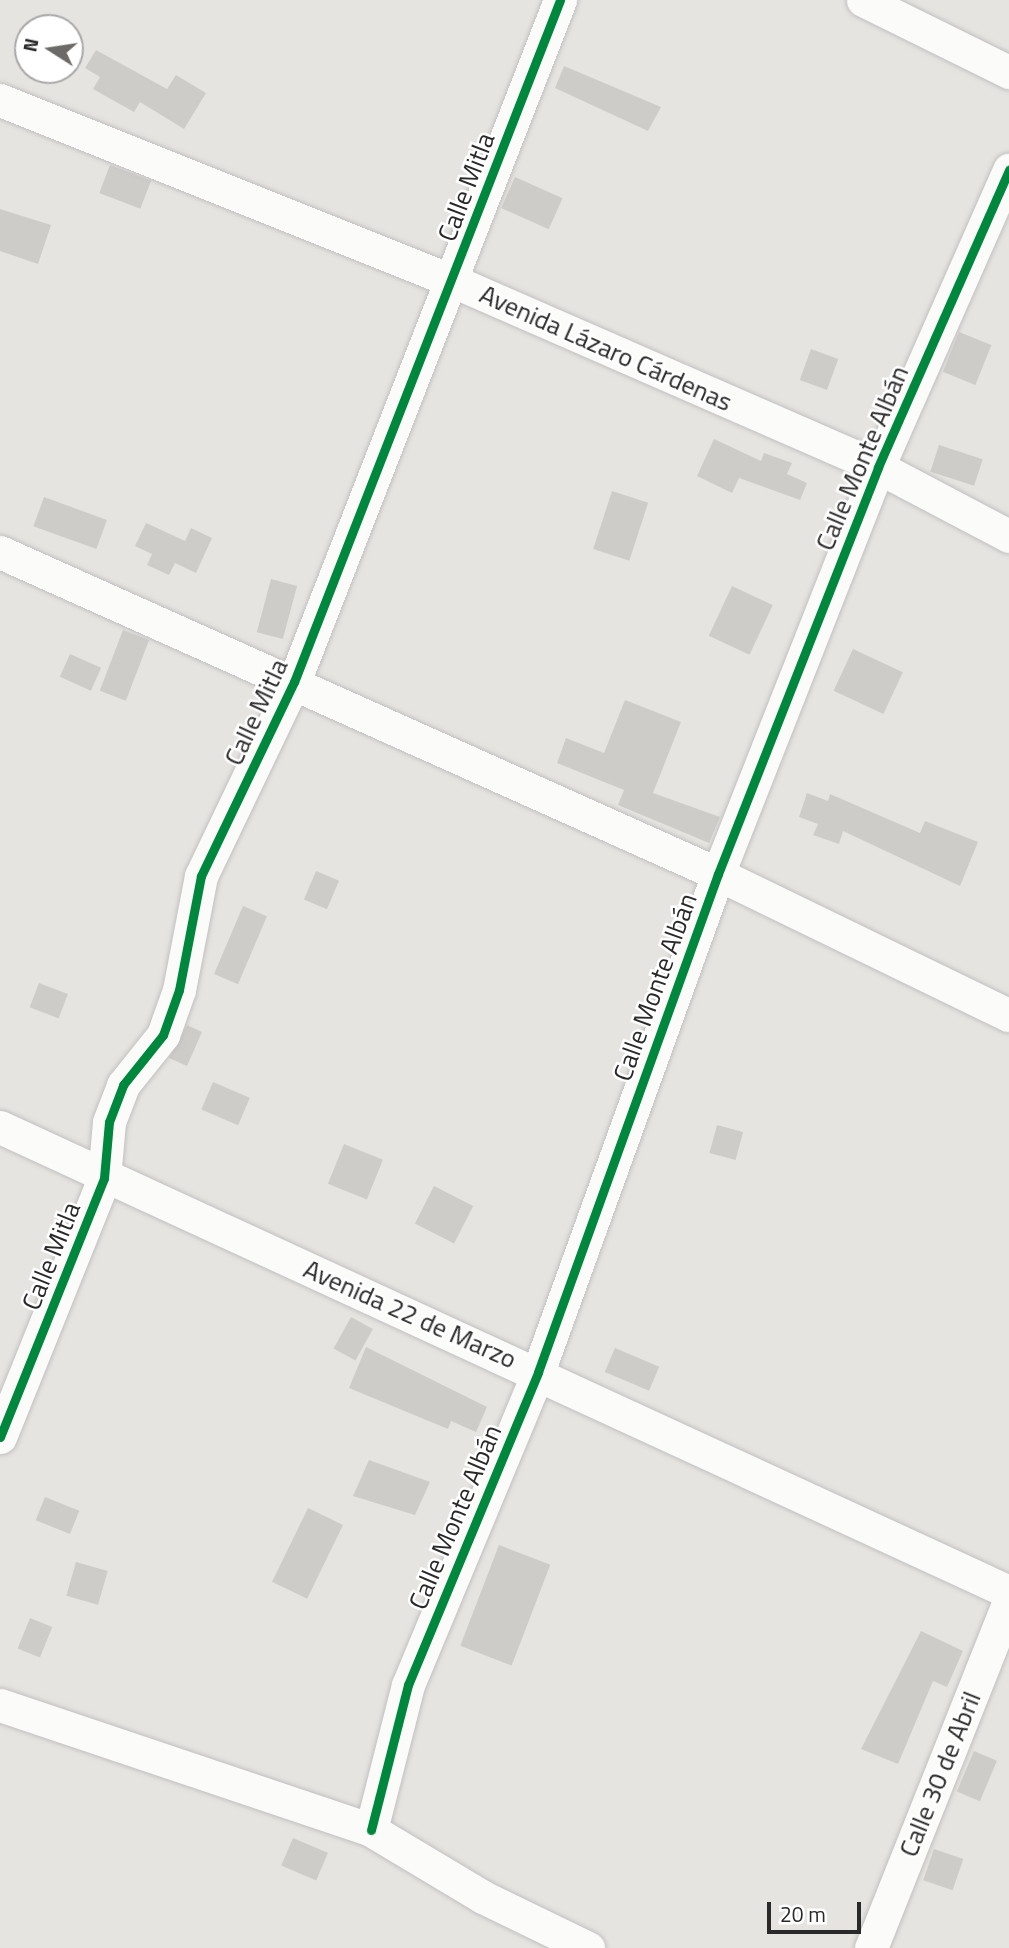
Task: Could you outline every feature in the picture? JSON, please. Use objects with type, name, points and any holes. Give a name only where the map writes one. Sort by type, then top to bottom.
[{"type":"street","name":"Calle Mitla","points":[[0,1437],[104,1178],[109,1122],[123,1085],[163,1035],[179,990],[201,876],[294,682],[453,281],[560,0]]},
{"type":"street","points":[[863,0],[1009,72]]},
{"type":"street","name":"Avenida Lázaro Cárdenas","points":[[0,100],[453,281],[878,467],[1009,536]]},
{"type":"street","name":"Calle Monte Albán","points":[[371,1830],[408,1685],[538,1372],[718,874],[878,467],[1009,170]]},
{"type":"street","points":[[0,552],[718,874],[1009,1015]]},
{"type":"street","name":"Avenida 22 de Marzo","points":[[0,1127],[104,1178],[538,1372],[1009,1592]]},
{"type":"street","name":"Calle 30 de Abril","points":[[871,1948],[1009,1601]]},
{"type":"street","points":[[0,1705],[371,1830],[483,1897],[588,1948]]},
{"type":"building","points":[[96,50],[167,89],[176,75],[206,93],[184,129],[140,102],[134,112],[93,89],[100,77],[85,68]]},
{"type":"building","points":[[564,66],[661,107],[648,131],[555,88]]},
{"type":"building","points":[[110,165],[151,181],[140,209],[99,193]]},
{"type":"building","points":[[515,177],[563,198],[549,229],[501,208]]},
{"type":"building","points":[[0,209],[51,225],[38,264],[0,251]]},
{"type":"building","points":[[959,332],[991,345],[975,385],[943,372]]},
{"type":"building","points":[[811,349],[838,359],[827,390],[800,380]]},
{"type":"building","points":[[714,439],[761,461],[764,453],[792,463],[787,474],[807,483],[800,500],[739,478],[732,493],[697,476]]},
{"type":"building","points":[[939,445],[983,459],[974,486],[930,472]]},
{"type":"building","points":[[612,491],[648,503],[629,561],[593,549]]},
{"type":"building","points":[[44,497],[107,520],[96,549],[33,526]]},
{"type":"building","points":[[146,523],[185,541],[191,528],[212,538],[196,573],[175,563],[169,575],[147,565],[152,554],[135,546]]},
{"type":"building","points":[[271,579],[297,586],[283,639],[257,632]]},
{"type":"building","points":[[732,586],[773,605],[750,655],[709,636]]},
{"type":"building","points":[[123,630],[149,640],[126,701],[100,691]]},
{"type":"building","points":[[853,649],[903,672],[883,714],[834,691]]},
{"type":"building","points":[[70,654],[101,668],[91,691],[60,677]]},
{"type":"building","points":[[625,700],[681,722],[653,793],[720,817],[709,843],[618,805],[624,790],[557,763],[566,738],[604,753]]},
{"type":"building","points":[[807,793],[828,801],[830,794],[920,833],[925,821],[978,842],[960,886],[843,831],[839,844],[813,835],[818,824],[799,817]]},
{"type":"building","points":[[316,871],[339,881],[327,909],[304,900]]},
{"type":"building","points":[[243,906],[267,916],[238,984],[214,974]]},
{"type":"building","points":[[39,983],[68,994],[59,1018],[30,1007]]},
{"type":"building","points":[[187,1025],[202,1032],[187,1066],[169,1058]]},
{"type":"building","points":[[213,1082],[250,1098],[238,1125],[201,1110]]},
{"type":"building","points":[[717,1125],[743,1132],[736,1160],[709,1153]]},
{"type":"building","points":[[344,1144],[383,1160],[367,1200],[328,1184]]},
{"type":"building","points":[[434,1186],[473,1206],[454,1243],[415,1223]]},
{"type":"building","points":[[351,1317],[373,1329],[355,1361],[334,1348]]},
{"type":"building","points":[[366,1347],[487,1407],[476,1432],[451,1421],[448,1429],[349,1388]]},
{"type":"building","points":[[615,1348],[659,1367],[649,1391],[605,1372]]},
{"type":"building","points":[[369,1460],[430,1482],[415,1515],[353,1496]]},
{"type":"building","points":[[45,1497],[79,1511],[70,1534],[36,1520]]},
{"type":"building","points":[[308,1508],[343,1525],[307,1599],[272,1582]]},
{"type":"building","points":[[499,1545],[550,1565],[512,1666],[460,1646]]},
{"type":"building","points":[[76,1562],[108,1571],[98,1605],[66,1596]]},
{"type":"building","points":[[30,1618],[52,1627],[40,1658],[18,1649]]},
{"type":"building","points":[[921,1631],[963,1651],[947,1687],[933,1681],[898,1764],[861,1749]]},
{"type":"building","points":[[974,1751],[997,1761],[980,1801],[957,1792]]},
{"type":"building","points":[[293,1838],[328,1853],[316,1880],[281,1866]]},
{"type":"building","points":[[934,1849],[963,1859],[953,1890],[923,1880]]},
{"type":"cycle path","points":[[0,1437],[104,1178],[109,1122],[123,1085],[163,1035],[179,990],[201,876],[294,682],[560,0]]},
{"type":"cycle path","points":[[371,1830],[408,1685],[538,1372],[718,874],[878,467],[1009,170]]}]
